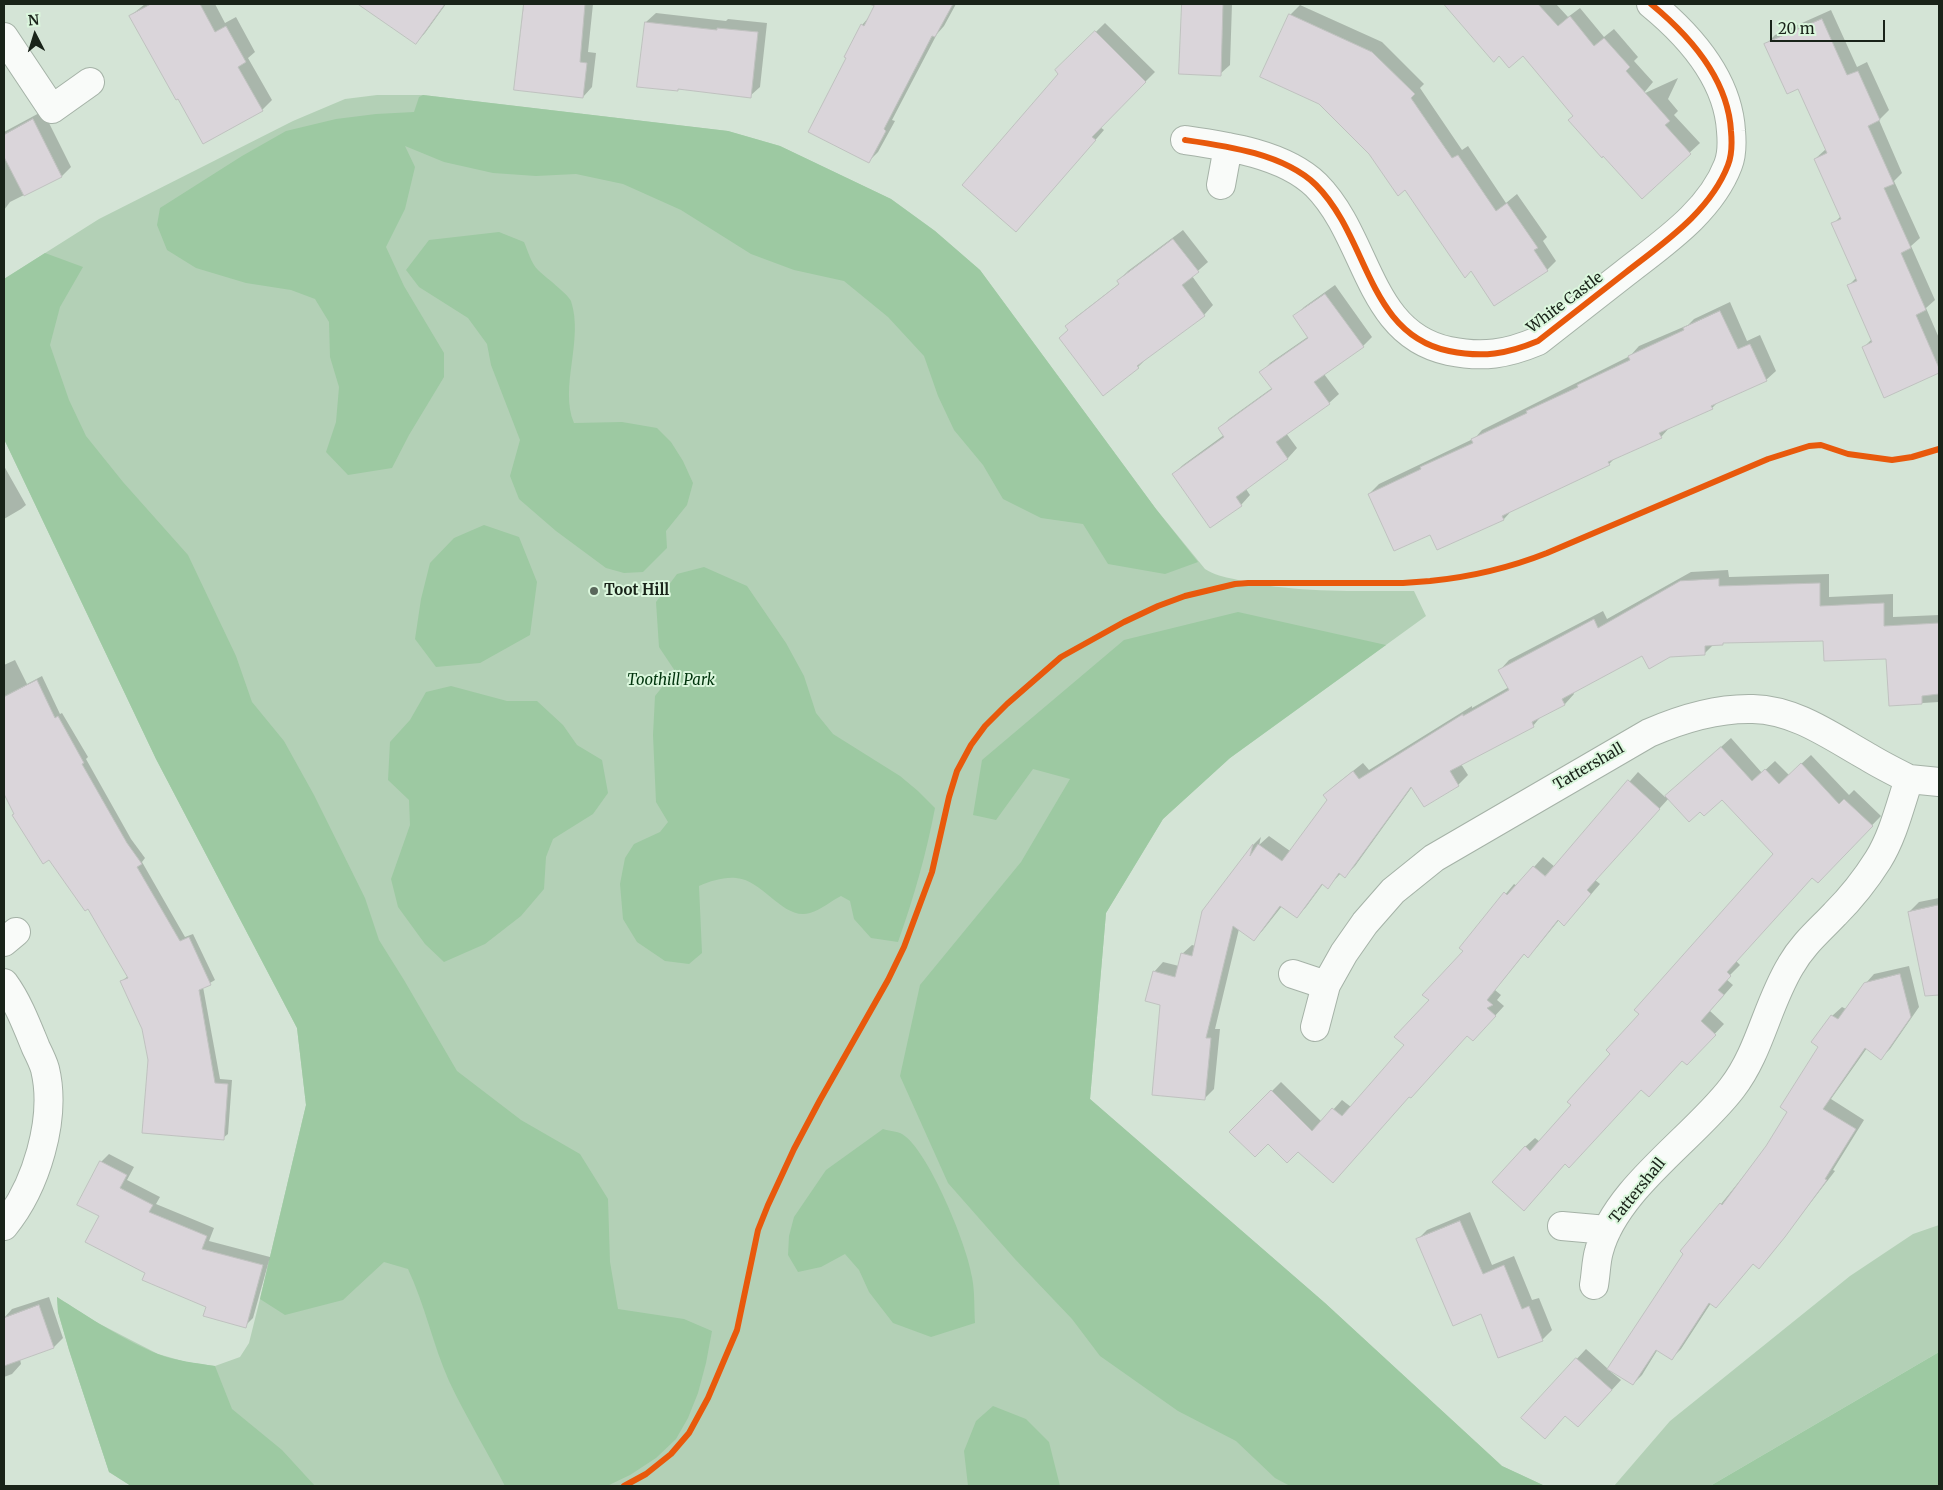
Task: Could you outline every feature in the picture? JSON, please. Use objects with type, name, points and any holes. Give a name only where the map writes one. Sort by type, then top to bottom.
[{"type":"street","name":"White Castle","points":[[1185,140],[1228,147],[1293,168],[1315,184],[1333,205],[1350,233],[1380,299],[1396,322],[1417,338],[1437,349],[1465,354],[1490,356],[1516,350],[1538,341],[1688,222],[1720,183],[1729,163],[1732,141],[1730,114],[1715,75],[1684,33],[1651,4]]},
{"type":"street","points":[[4,37],[52,109],[90,82]]},
{"type":"street","points":[[1221,185],[1228,147]]},
{"type":"street","name":"Tattershall","points":[[1315,1027],[1326,985],[1344,953],[1365,923],[1392,891],[1434,858],[1641,737],[1678,720],[1716,712],[1753,709],[1777,712],[1800,720],[1833,736],[1908,779],[1939,782]]},
{"type":"street","name":"Tattershall","points":[[1594,1284],[1599,1251],[1606,1230],[1619,1209],[1657,1164],[1709,1116],[1733,1087],[1750,1058],[1778,989],[1791,965],[1813,934],[1836,913],[1877,862],[1886,846],[1908,779]]},
{"type":"street","points":[[1293,974],[1326,985]]},
{"type":"street","points":[[4,983],[24,1020],[45,1068],[48,1104],[43,1143],[30,1183],[15,1213],[4,1226]]},
{"type":"street","name":"Tattershall","points":[[1562,1226],[1606,1230]]},
{"type":"green space","name":"Toothill Park","points":[[377,95],[423,95],[728,131],[780,146],[891,199],[935,231],[980,270],[1156,509],[1205,569],[1223,577],[1277,587],[1323,590],[1414,591],[1426,616],[1230,758],[1163,819],[1106,913],[1090,1099],[1325,1303],[1502,1466],[1545,1486],[131,1486],[109,1472],[69,1350],[58,1312],[57,1297],[96,1322],[158,1354],[186,1362],[215,1366],[240,1357],[249,1343],[306,1105],[297,1028],[156,759],[4,439],[4,279],[99,219],[293,121],[345,99]]},
{"type":"green space","points":[[423,95],[728,131],[780,146],[891,199],[935,231],[980,270],[1156,509],[1198,562],[1165,574],[1108,564],[1083,524],[1041,518],[1003,499],[983,465],[954,430],[938,396],[924,356],[888,317],[844,281],[794,270],[751,254],[681,210],[623,184],[576,174],[536,176],[493,173],[444,162],[405,146],[415,167],[405,209],[386,247],[404,286],[444,353],[444,377],[409,435],[392,468],[348,475],[326,452],[336,422],[339,387],[330,357],[329,322],[315,299],[291,290],[246,283],[196,268],[167,250],[157,225],[160,208],[242,156],[286,131],[336,119],[414,112],[419,97]]},
{"type":"green space","points":[[499,232],[524,242],[536,267],[571,301],[575,331],[569,394],[570,409],[574,423],[622,422],[657,428],[671,442],[683,461],[693,483],[687,505],[666,531],[667,548],[643,572],[624,573],[606,568],[556,531],[519,499],[510,476],[520,440],[491,365],[487,344],[468,318],[419,287],[406,270],[429,240]]},
{"type":"green space","points":[[45,253],[83,267],[60,307],[50,345],[69,400],[86,436],[123,482],[188,555],[236,656],[252,702],[284,741],[314,795],[365,898],[379,940],[457,1071],[521,1120],[580,1154],[608,1199],[610,1262],[618,1309],[684,1319],[712,1331],[698,1393],[688,1418],[676,1439],[656,1458],[630,1475],[607,1486],[505,1486],[449,1381],[408,1269],[384,1262],[343,1300],[285,1315],[260,1299],[306,1105],[297,1028],[156,759],[4,439],[4,279]]},
{"type":"green space","points":[[484,525],[519,537],[537,582],[530,635],[480,663],[436,667],[415,639],[421,599],[430,563],[454,538]]},
{"type":"green space","points":[[704,567],[747,586],[786,643],[804,676],[816,713],[833,734],[900,776],[935,808],[919,876],[898,942],[871,938],[854,919],[850,901],[841,896],[814,912],[800,914],[782,906],[756,885],[736,878],[726,878],[699,886],[702,953],[689,964],[665,961],[637,942],[623,919],[620,884],[625,858],[634,844],[660,832],[668,822],[656,802],[653,735],[655,696],[675,671],[659,647],[656,602],[677,574]]},
{"type":"green space","points":[[1238,612],[1386,645],[1230,758],[1163,819],[1106,913],[1090,1099],[1325,1303],[1502,1466],[1545,1486],[1290,1486],[1275,1478],[1236,1441],[1178,1411],[1100,1356],[1072,1319],[1014,1258],[948,1183],[900,1076],[920,985],[1021,862],[1070,779],[1033,769],[996,820],[973,815],[982,760],[1124,640]]},
{"type":"green space","points":[[451,686],[507,701],[537,701],[563,725],[577,745],[602,760],[608,793],[593,814],[553,839],[546,857],[544,889],[521,916],[485,944],[444,962],[425,944],[398,907],[391,879],[410,825],[409,800],[388,780],[390,742],[410,720],[426,692]]},
{"type":"green space","points":[[883,1129],[900,1133],[912,1143],[935,1178],[955,1223],[969,1263],[974,1288],[975,1323],[931,1337],[893,1323],[869,1292],[859,1270],[845,1254],[821,1267],[798,1272],[788,1255],[789,1236],[794,1217],[826,1170]]},
{"type":"green space","points":[[1939,1225],[1939,1352],[1710,1486],[1614,1486],[1670,1421],[1850,1276],[1913,1234]]},
{"type":"green space","points":[[57,1297],[106,1328],[145,1349],[172,1358],[215,1366],[232,1409],[282,1450],[315,1486],[131,1486],[109,1472],[69,1350],[58,1312]]},
{"type":"green space","points":[[1939,1352],[1939,1486],[1710,1486]]},
{"type":"green space","points":[[993,1406],[1026,1419],[1049,1442],[1060,1486],[968,1486],[964,1451],[976,1421]]},
{"type":"building","points":[[151,4],[200,4],[215,32],[226,26],[246,62],[238,67],[263,111],[203,144],[129,16]]},
{"type":"building","points":[[358,4],[445,4],[416,44]]},
{"type":"building","points":[[524,4],[585,4],[580,62],[587,63],[583,98],[514,90]]},
{"type":"building","points":[[869,4],[953,4],[935,37],[932,36],[884,129],[886,131],[869,163],[808,132],[846,58],[844,57],[861,24],[864,26],[874,6]]},
{"type":"building","points":[[1182,4],[1223,4],[1221,76],[1179,74]]},
{"type":"building","points":[[1444,4],[1538,4],[1558,26],[1570,16],[1594,46],[1604,38],[1630,67],[1626,71],[1670,121],[1665,125],[1691,154],[1642,199],[1568,120],[1573,116],[1523,56],[1509,68],[1499,56],[1494,62]]},
{"type":"building","points":[[1289,14],[1372,52],[1415,94],[1411,98],[1452,158],[1458,155],[1496,211],[1507,203],[1538,248],[1534,250],[1548,271],[1494,306],[1471,271],[1465,278],[1405,190],[1398,196],[1369,154],[1319,104],[1260,77]]},
{"type":"building","points":[[1822,19],[1847,75],[1858,71],[1880,120],[1868,126],[1894,184],[1884,188],[1911,248],[1901,253],[1926,310],[1916,315],[1939,368],[1939,373],[1884,398],[1862,347],[1872,342],[1847,285],[1857,281],[1831,223],[1841,219],[1814,159],[1827,153],[1798,89],[1787,94],[1764,44]]},
{"type":"building","points":[[645,22],[717,30],[717,28],[758,32],[751,98],[678,89],[678,91],[637,87]]},
{"type":"building","points":[[1095,31],[1146,82],[1092,137],[1096,140],[1016,232],[962,185],[1058,74],[1055,70]]},
{"type":"building","points":[[33,119],[62,177],[24,196],[4,157],[4,135]]},
{"type":"building","points":[[1173,239],[1199,272],[1182,285],[1205,316],[1137,366],[1139,368],[1103,396],[1059,338],[1068,330],[1065,326],[1119,284],[1117,281]]},
{"type":"building","points":[[1325,294],[1364,347],[1314,382],[1330,404],[1276,442],[1288,459],[1236,497],[1242,506],[1210,528],[1172,474],[1224,437],[1218,428],[1272,389],[1259,372],[1308,338],[1293,316]]},
{"type":"building","points":[[1720,311],[1738,349],[1750,344],[1767,381],[1711,406],[1713,409],[1659,433],[1662,438],[1608,462],[1610,465],[1502,516],[1504,520],[1437,550],[1430,535],[1394,551],[1368,494],[1421,469],[1420,467],[1473,443],[1471,439],[1578,387],[1577,385],[1630,360],[1628,356]]},
{"type":"building","points":[[1719,579],[1719,586],[1820,583],[1820,606],[1884,603],[1884,626],[1939,623],[1939,694],[1922,696],[1922,704],[1889,706],[1886,659],[1824,661],[1823,641],[1723,643],[1723,645],[1705,646],[1705,655],[1670,657],[1649,669],[1642,656],[1562,699],[1565,705],[1532,722],[1534,727],[1450,771],[1459,786],[1424,807],[1411,787],[1345,878],[1339,873],[1328,889],[1322,884],[1297,918],[1280,906],[1254,941],[1233,926],[1206,1038],[1211,1038],[1205,1100],[1152,1095],[1160,1005],[1145,1001],[1153,971],[1175,977],[1181,953],[1192,956],[1202,911],[1253,844],[1250,856],[1258,844],[1282,861],[1327,800],[1323,795],[1353,771],[1359,779],[1463,714],[1463,716],[1509,690],[1498,670],[1594,619],[1598,628],[1680,581]]},
{"type":"building","points":[[37,680],[55,718],[58,716],[84,763],[82,764],[127,843],[142,864],[137,867],[180,941],[189,937],[211,985],[199,990],[215,1083],[228,1084],[224,1140],[142,1133],[148,1060],[142,1029],[120,981],[128,978],[88,909],[85,911],[49,860],[43,864],[12,815],[14,814],[4,794],[4,697]]},
{"type":"building","points":[[1721,747],[1752,781],[1765,769],[1779,784],[1801,763],[1839,804],[1844,799],[1873,826],[1818,883],[1812,878],[1727,972],[1731,976],[1718,990],[1724,995],[1701,1021],[1716,1035],[1687,1065],[1682,1061],[1649,1097],[1641,1090],[1569,1168],[1565,1164],[1524,1211],[1492,1182],[1525,1146],[1530,1151],[1571,1105],[1567,1102],[1610,1054],[1606,1050],[1639,1014],[1634,1010],[1773,854],[1722,800],[1704,816],[1700,812],[1689,822],[1665,796]]},
{"type":"building","points":[[1628,780],[1660,809],[1587,890],[1591,894],[1564,926],[1558,920],[1528,958],[1524,954],[1487,1000],[1493,1005],[1487,1008],[1496,1016],[1473,1041],[1467,1036],[1411,1098],[1409,1097],[1333,1183],[1298,1152],[1287,1163],[1268,1144],[1255,1157],[1229,1132],[1271,1090],[1312,1131],[1332,1108],[1342,1116],[1404,1045],[1394,1037],[1429,1000],[1422,995],[1463,951],[1459,948],[1504,892],[1507,895],[1533,866],[1545,876]]},
{"type":"building","points":[[1939,905],[1939,995],[1925,996],[1908,912]]},
{"type":"building","points":[[1900,974],[1911,1017],[1881,1060],[1865,1048],[1823,1109],[1856,1129],[1825,1179],[1827,1180],[1785,1237],[1759,1269],[1753,1264],[1716,1308],[1709,1303],[1672,1360],[1656,1350],[1633,1385],[1607,1369],[1683,1254],[1680,1251],[1720,1203],[1722,1205],[1766,1146],[1787,1112],[1780,1107],[1818,1047],[1811,1042],[1831,1015],[1838,1019],[1864,983]]},
{"type":"building","points":[[100,1161],[127,1175],[120,1188],[153,1205],[149,1212],[207,1236],[202,1249],[263,1265],[246,1328],[203,1316],[206,1307],[142,1280],[145,1273],[85,1242],[99,1216],[77,1205]]},
{"type":"building","points":[[1460,1221],[1483,1274],[1504,1265],[1522,1309],[1529,1306],[1543,1341],[1498,1358],[1481,1314],[1453,1326],[1416,1239]]},
{"type":"building","points":[[39,1305],[54,1348],[4,1366],[4,1318]]},
{"type":"building","points":[[1576,1358],[1612,1390],[1578,1427],[1565,1416],[1545,1439],[1521,1418]]},
{"type":"cycle path","points":[[1185,140],[1219,145],[1272,159],[1303,174],[1316,185],[1334,207],[1348,231],[1385,305],[1401,325],[1422,341],[1449,351],[1461,353],[1495,354],[1516,349],[1538,341],[1670,238],[1698,212],[1710,197],[1728,165],[1732,144],[1731,131],[1723,94],[1715,76],[1680,30],[1651,4]]},
{"type":"cycle path","points":[[624,1486],[646,1474],[671,1454],[689,1433],[708,1398],[737,1330],[758,1230],[768,1205],[794,1149],[888,980],[904,947],[932,872],[949,797],[957,771],[971,745],[985,726],[1007,704],[1061,657],[1124,622],[1158,606],[1185,596],[1235,584],[1403,583],[1460,577],[1490,571],[1547,553],[1768,459],[1809,446],[1821,445],[1848,454],[1892,460],[1912,457],[1939,449]]},
{"type":"place","name":"Toot Hill","points":[[594,591]]}]
